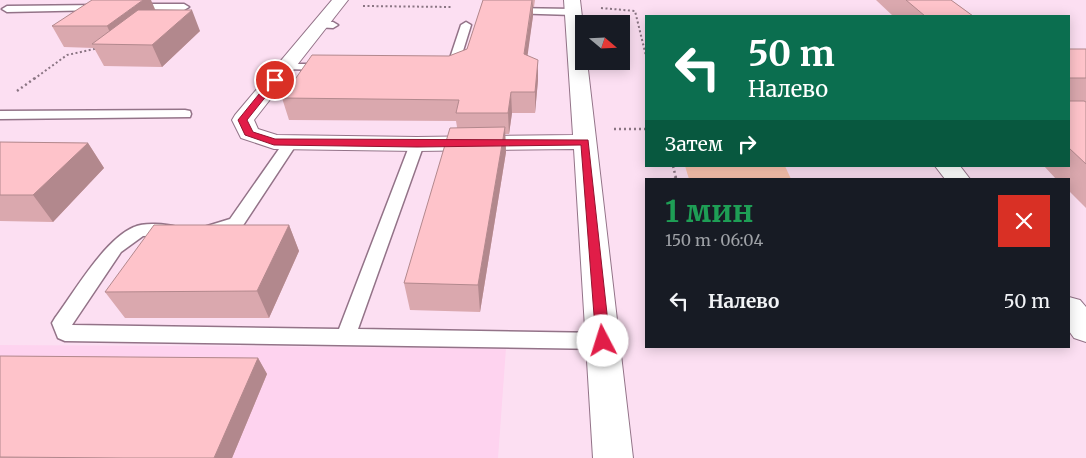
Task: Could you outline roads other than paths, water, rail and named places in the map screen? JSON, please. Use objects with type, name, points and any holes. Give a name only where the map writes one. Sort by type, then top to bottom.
[{"type":"street","points":[[340,0],[327,25],[286,67],[243,120],[249,133],[274,142],[417,144],[585,142]]},
{"type":"street","points":[[572,6],[613,458]]},
{"type":"street","points":[[948,167],[957,178]]},
{"type":"street","points":[[1070,310],[1086,329]]},
{"type":"lane","points":[[4,9],[22,0]]},
{"type":"lane","points":[[504,11],[572,6]]},
{"type":"lane","points":[[4,9],[184,7]]},
{"type":"lane","points":[[432,67],[452,68],[466,25]]},
{"type":"lane","points":[[286,67],[342,67]]},
{"type":"lane","points":[[0,116],[185,114]]},
{"type":"lane","points":[[291,142],[236,223],[212,231],[139,231],[115,248],[62,323],[66,333],[603,341]]},
{"type":"lane","points":[[346,336],[417,144]]}]
